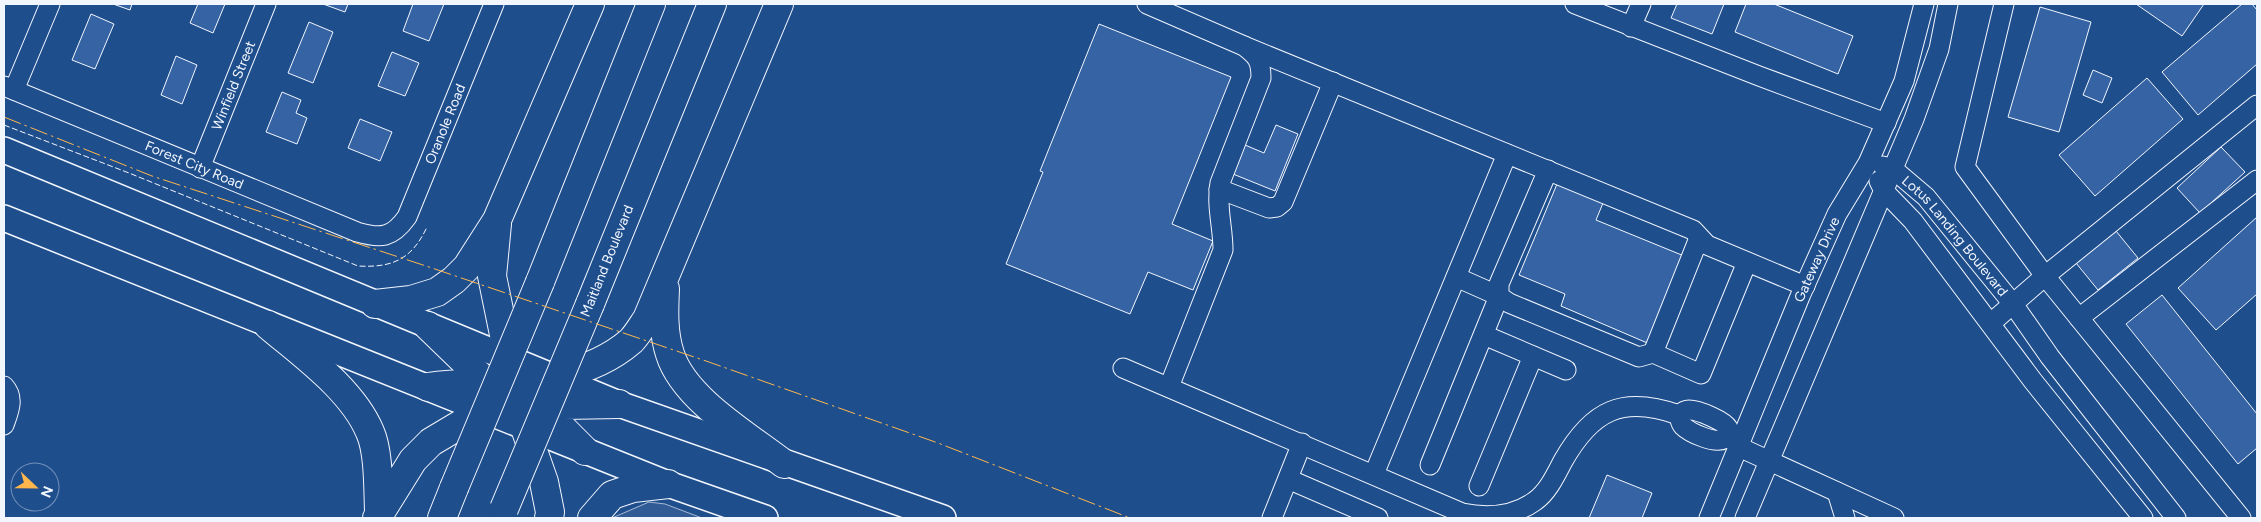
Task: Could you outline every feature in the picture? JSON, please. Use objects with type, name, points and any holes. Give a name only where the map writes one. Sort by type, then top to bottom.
[{"type":"highway","points":[[368,301],[411,300],[437,292],[454,280],[467,267],[497,220],[590,4]]},
{"type":"highway","points":[[442,518],[540,282],[651,4]]},
{"type":"highway","name":"Maitland Boulevard","points":[[502,514],[712,4]]},
{"type":"highway","points":[[428,387],[452,384],[488,384],[515,370],[553,377],[594,364],[632,340],[647,319],[779,4]]},
{"type":"highway","points":[[497,220],[492,276],[515,370],[539,405],[584,451]]},
{"type":"highway","points":[[665,275],[664,321],[670,354],[677,370],[697,395],[784,464]]},
{"type":"highway","points":[[268,325],[328,377],[352,402],[370,432],[375,455],[378,515]]},
{"type":"highway","points":[[428,326],[488,384],[496,409],[525,428],[544,482],[550,512],[549,518]]},
{"type":"highway","points":[[378,515],[413,460],[451,428],[496,409],[539,405],[619,404]]},
{"type":"highway","points":[[592,518],[612,495],[633,488],[668,484]]},
{"type":"main road","points":[[4,150],[428,326],[515,370]]},
{"type":"main road","points":[[4,218],[339,354],[428,387],[496,409]]},
{"type":"main road","points":[[553,377],[619,404],[784,464],[943,518]]},
{"type":"main road","points":[[525,428],[668,484],[765,518]]},
{"type":"street","points":[[9,88],[50,4]]},
{"type":"street","name":"Winfield Street","points":[[200,168],[266,4]]},
{"type":"street","name":"Oranole Road","points":[[386,236],[401,225],[406,217],[494,4]]},
{"type":"street","points":[[1147,4],[1244,46],[1693,230],[1707,245],[1805,286]]},
{"type":"street","points":[[1575,4],[1886,123]]},
{"type":"street","points":[[1631,27],[1641,4]]},
{"type":"street","name":"Gateway Drive","points":[[1709,518],[1733,441],[1838,214],[1868,163],[1904,81],[1924,4]]},
{"type":"street","points":[[1745,518],[1914,119],[1939,49],[1948,4]]},
{"type":"street","points":[[2004,4],[1965,166],[2045,276],[2241,518]]},
{"type":"street","points":[[1169,387],[1223,250],[1223,233],[1218,210],[1219,189],[1262,78],[1261,65],[1255,55],[1244,46]]},
{"type":"street","points":[[1219,189],[1269,208],[1276,208],[1283,202],[1332,82]]},
{"type":"street","name":"Forest City Road","points":[[9,88],[357,232],[377,237],[386,236]]},
{"type":"street","points":[[1991,323],[2045,276],[2257,105]]},
{"type":"street","points":[[1374,474],[1507,154]]},
{"type":"street","name":"Lotus Landing Boulevard","points":[[1868,163],[1893,169],[1926,197],[2012,304],[2176,518]]},
{"type":"street","name":"Lotus Landing Boulevard","points":[[1868,163],[1884,191],[1913,222],[2034,382],[2143,518]]},
{"type":"street","points":[[1430,465],[1500,296],[1499,284],[1548,170]]},
{"type":"street","points":[[2079,318],[2257,180]]},
{"type":"street","points":[[1653,353],[1699,238]]},
{"type":"street","points":[[1456,278],[1500,296],[1508,303],[1639,357],[1653,353],[1701,374],[1747,262]]},
{"type":"street","points":[[1484,335],[1566,370]]},
{"type":"street","points":[[1479,486],[1533,356]]},
{"type":"street","points":[[1124,368],[1462,513],[1482,516],[1505,516],[1536,501],[1551,482],[1578,436],[1598,418],[1618,408],[1639,406],[1656,407],[1679,415],[1682,425],[1687,429],[1716,440],[1733,441],[1894,518]]},
{"type":"street","points":[[4,386],[9,392],[10,407],[4,425]]},
{"type":"street","points":[[1272,518],[1302,443]]},
{"type":"street","points":[[1288,479],[1378,518]]},
{"type":"street","points":[[1837,492],[1845,518]]},
{"type":"shaded area","points":[[649,502],[665,504],[702,518],[612,518]]},
{"type":"building","points":[[113,4],[132,4],[130,10]]},
{"type":"building","points":[[198,4],[225,4],[213,33],[190,23]]},
{"type":"building","points":[[323,4],[348,4],[345,12]]},
{"type":"building","points":[[413,4],[444,4],[429,41],[403,31]]},
{"type":"building","points":[[1677,4],[1724,4],[1712,34],[1671,18]]},
{"type":"building","points":[[1746,4],[1774,4],[1853,36],[1838,74],[1735,32]]},
{"type":"building","points":[[2136,4],[2204,4],[2182,36]]},
{"type":"building","points":[[2242,4],[2252,4],[2257,10],[2257,64],[2198,115],[2162,72]]},
{"type":"building","points":[[2040,7],[2091,22],[2059,132],[2008,117]]},
{"type":"building","points":[[91,14],[114,24],[95,69],[72,60]]},
{"type":"building","points":[[309,22],[333,32],[313,83],[288,73]]},
{"type":"building","points":[[1099,24],[1231,77],[1172,224],[1213,241],[1193,290],[1148,272],[1130,314],[1006,264],[1043,172],[1040,171]]},
{"type":"building","points":[[392,52],[419,63],[405,96],[378,86]]},
{"type":"building","points":[[176,56],[197,65],[182,104],[161,95]]},
{"type":"building","points":[[2093,70],[2112,78],[2102,103],[2083,95]]},
{"type":"building","points":[[2147,78],[2183,119],[2095,196],[2059,155]]},
{"type":"building","points":[[282,92],[301,100],[296,113],[307,118],[297,144],[266,132]]},
{"type":"building","points":[[360,119],[392,132],[380,161],[348,148]]},
{"type":"building","points":[[1276,125],[1298,134],[1275,191],[1233,174],[1245,145],[1264,153]]},
{"type":"building","points":[[2221,147],[2245,172],[2200,213],[2177,188]]},
{"type":"building","points":[[1557,184],[1603,203],[1596,220],[1689,258],[1652,345],[1561,306],[1565,294],[1519,275]]},
{"type":"building","points":[[2257,217],[2257,294],[2216,330],[2178,288]]},
{"type":"building","points":[[2116,231],[2138,258],[2098,290],[2076,263]]},
{"type":"building","points":[[2162,295],[2257,414],[2257,448],[2238,464],[2126,324]]},
{"type":"building","points":[[1607,475],[1652,493],[1642,518],[1589,518]]},
{"type":"fence","points":[[4,125],[129,173],[358,266],[381,265],[400,259],[415,247],[427,227]]},
{"type":"power","points":[[4,117],[152,176],[706,361],[938,443],[1130,518]]}]
